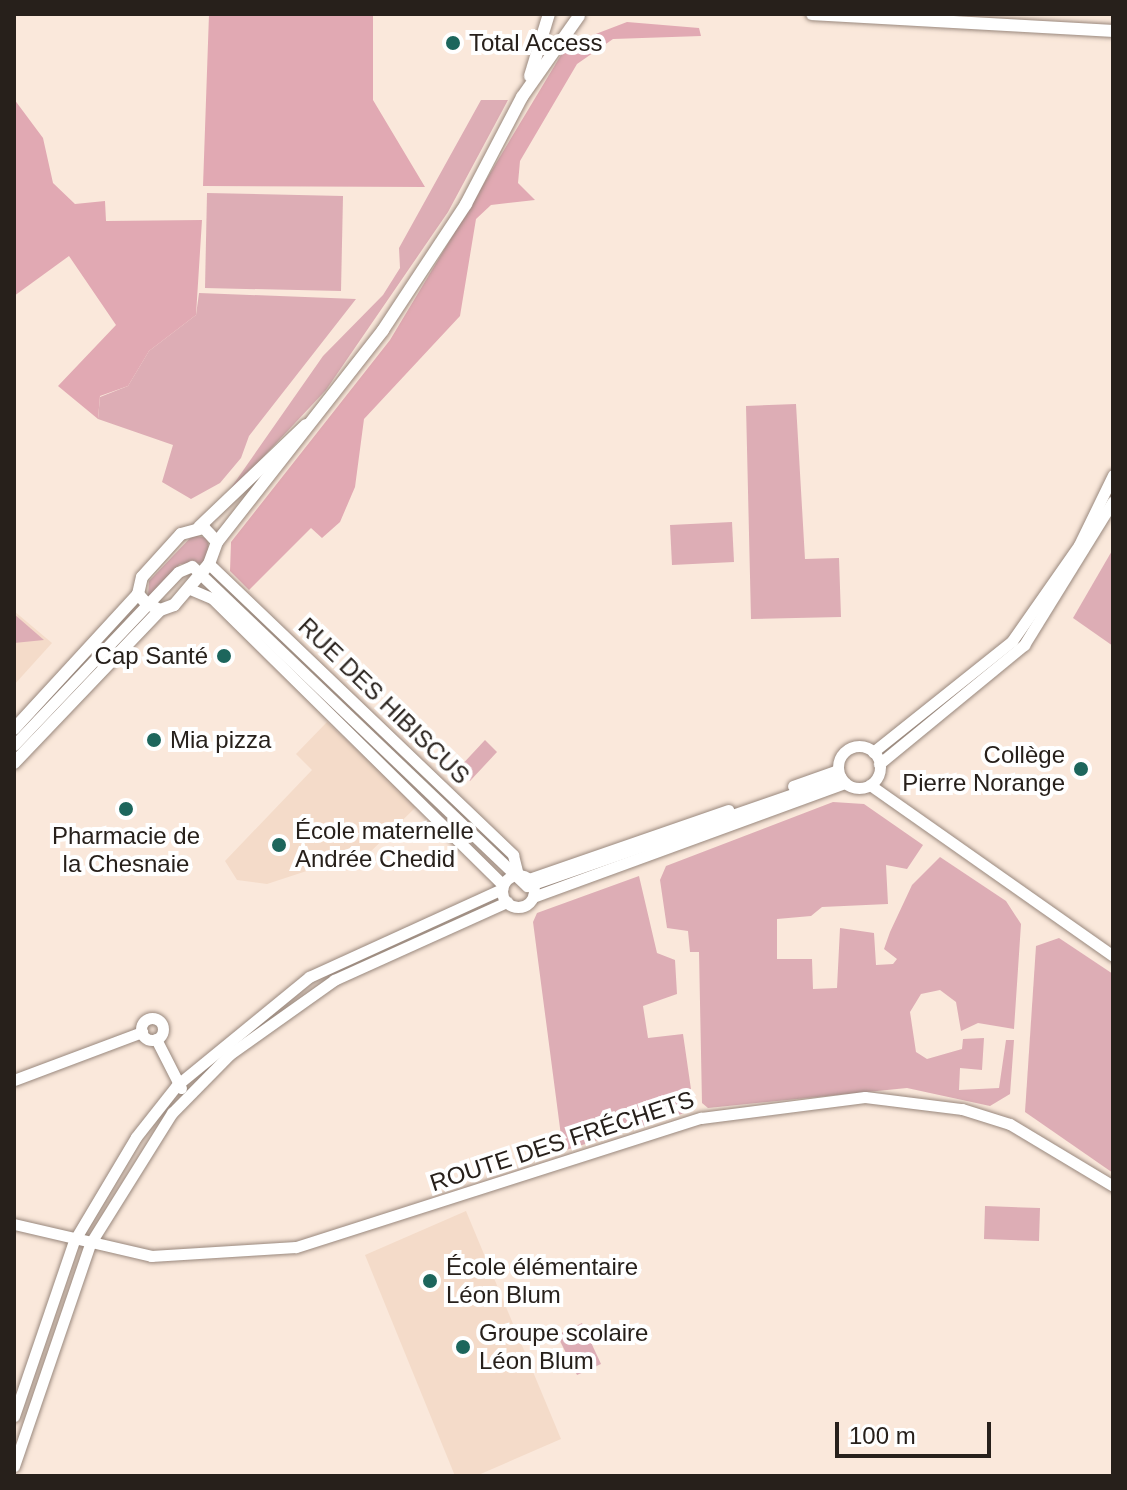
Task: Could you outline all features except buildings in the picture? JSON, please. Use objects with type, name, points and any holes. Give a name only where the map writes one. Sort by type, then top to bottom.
[{"type":"main road","points":[[522,97],[549,14]]},
{"type":"main road","points":[[812,14],[1113,31]]},
{"type":"main road","points":[[14,763],[154,607],[190,589],[206,572],[217,542],[327,407],[466,204],[522,97],[580,15]]},
{"type":"main road","points":[[14,729],[138,594],[146,573],[181,534],[199,527],[327,407]]},
{"type":"main road","points":[[199,527],[217,542]]},
{"type":"main road","points":[[138,594],[154,607]]},
{"type":"street","points":[[841,777],[848,749],[873,752],[1012,641],[1079,545],[1113,475]]},
{"type":"street","points":[[870,785],[879,764],[1024,645],[1113,501]]},
{"type":"street","points":[[14,745],[154,607],[185,567],[206,572]]},
{"type":"street","name":"RUE DES HIBISCUS","points":[[206,572],[513,855],[519,884]]},
{"type":"street","name":"RUE DES HIBISCUS","points":[[190,589],[213,599],[519,884]]},
{"type":"street","points":[[873,752],[879,764]]},
{"type":"street","points":[[14,1466],[90,1244],[145,1149],[190,1094],[230,1054],[334,980],[507,902],[519,884],[841,777]]},
{"type":"street","points":[[14,1416],[74,1241],[129,1147],[177,1085],[309,977],[519,884],[841,777],[870,785],[1113,956]]},
{"type":"street","points":[[507,902],[521,906],[519,884]]},
{"type":"street","points":[[142,1032],[144,1022],[157,1019],[163,1028],[156,1039]]},
{"type":"street","points":[[14,1080],[142,1032],[156,1039],[177,1085],[190,1094]]},
{"type":"street","name":"ROUTE DES FRÉCHETS","points":[[14,1224],[74,1241],[187,1259],[296,1247],[701,1118],[865,1097],[962,1109],[1010,1124],[1113,1186]]},
{"type":"shaded area","points":[[209,14],[373,14],[373,100],[425,187],[203,186]]},
{"type":"shaded area","points":[[627,22],[699,28],[701,36],[613,39],[577,64],[520,161],[518,183],[535,200],[491,205],[476,219],[460,316],[364,419],[355,487],[340,522],[322,538],[311,528],[249,590],[230,571],[231,542],[390,340],[567,45]]},
{"type":"shaded area","points":[[14,99],[43,138],[53,183],[75,204],[105,201],[106,221],[202,220],[196,315],[149,351],[128,386],[100,396],[98,419],[58,386],[116,325],[69,256],[14,296]]},
{"type":"shaded area","points":[[481,100],[508,100],[448,212],[326,390],[221,502],[323,356],[383,295],[400,268],[399,248]]},
{"type":"shaded area","points":[[207,193],[343,196],[341,291],[205,288]]},
{"type":"shaded area","points":[[199,293],[356,299],[249,436],[241,458],[220,483],[191,499],[162,482],[173,445],[98,419],[100,397],[128,386],[149,351],[196,315]]},
{"type":"shaded area","points":[[796,404],[805,559],[839,558],[841,617],[751,619],[746,406]]},
{"type":"shaded area","points":[[732,522],[734,562],[672,565],[670,525]]},
{"type":"shaded area","points":[[193,535],[207,538],[210,554],[202,563],[180,564],[148,597],[149,581]]},
{"type":"shaded area","points":[[1113,549],[1113,646],[1073,618]]},
{"type":"shaded area","points":[[14,611],[52,643],[14,685]]},
{"type":"shaded area","points":[[14,614],[44,640],[14,643]]},
{"type":"shaded area","points":[[327,722],[417,806],[359,863],[325,865],[267,884],[237,880],[225,861],[312,770],[296,754]]},
{"type":"shaded area","points":[[485,740],[497,752],[470,781],[458,769]]},
{"type":"shaded area","points":[[833,802],[864,804],[923,845],[907,869],[886,865],[888,904],[822,907],[811,916],[777,919],[777,959],[812,959],[813,989],[837,988],[840,928],[874,933],[876,965],[893,964],[897,959],[884,949],[890,932],[912,885],[940,857],[1006,901],[1021,924],[1014,1029],[978,1023],[961,1031],[956,1002],[940,990],[921,994],[910,1012],[916,1052],[927,1059],[962,1049],[963,1039],[984,1038],[982,1070],[960,1068],[959,1090],[999,1088],[1006,1040],[1014,1040],[1010,1094],[990,1106],[907,1088],[708,1108],[702,1103],[699,952],[690,952],[688,931],[667,928],[660,880],[666,866]]},
{"type":"shaded area","points":[[639,876],[657,953],[675,960],[677,994],[643,1006],[648,1038],[683,1034],[694,1110],[563,1151],[533,922],[537,913]]},
{"type":"shaded area","points":[[1059,938],[1113,974],[1113,1173],[1025,1112],[1036,946]]},
{"type":"shaded area","points":[[985,1206],[1040,1208],[1039,1241],[984,1239]]},
{"type":"shaded area","name":"Groupe scolaire Léon Blum","points":[[466,1211],[561,1439],[476,1476],[455,1476],[365,1255]]},
{"type":"shaded area","points":[[582,1323],[601,1364],[577,1375],[557,1335]]},
{"type":"place","name":"Total Access","points":[[453,43]]},
{"type":"place","name":"Cap Santé","points":[[224,656]]},
{"type":"place","name":"Mia pizza","points":[[154,740]]},
{"type":"place","name":"Collège Pierre Norange","points":[[1081,769]]},
{"type":"place","name":"Pharmacie de la Chesnaie","points":[[126,809]]},
{"type":"place","name":"École maternelle Andrée Chedid","points":[[279,845]]},
{"type":"place","name":"École élémentaire Léon Blum","points":[[430,1281]]},
{"type":"place","name":"Groupe scolaire Léon Blum","points":[[463,1347]]}]
